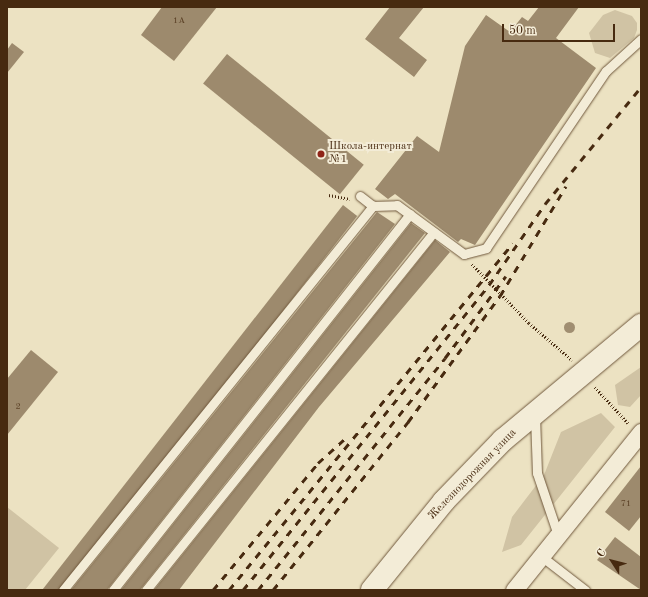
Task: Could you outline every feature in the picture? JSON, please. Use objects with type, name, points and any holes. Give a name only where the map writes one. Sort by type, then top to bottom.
[{"type":"main road","name":"Железнодорожная улица","points":[[372,590],[444,501],[503,440],[641,326]]},
{"type":"street","points":[[514,590],[641,432]]},
{"type":"lane","points":[[360,196],[373,206],[397,205],[464,254],[486,248],[606,70],[641,39]]},
{"type":"lane","points":[[62,590],[373,206]]},
{"type":"lane","points":[[112,590],[410,214]]},
{"type":"lane","points":[[146,590],[434,232]]},
{"type":"lane","points":[[535,414],[537,473],[558,535]]},
{"type":"lane","points":[[542,556],[585,590]]},
{"type":"path","points":[[329,195],[343,200],[360,196]]},
{"type":"path","points":[[464,254],[483,279],[533,327],[576,363]]},
{"type":"path","points":[[593,385],[618,415],[641,432]]},
{"type":"shaded area","points":[[615,10],[632,16],[637,23],[637,30],[634,38],[610,58],[595,53],[589,33],[603,15]]},
{"type":"shaded area","points":[[641,367],[641,395],[630,407],[618,405],[615,385]]},
{"type":"shaded area","points":[[601,413],[615,427],[521,545],[502,552],[512,517],[544,475],[561,432]]},
{"type":"shaded area","points":[[7,507],[59,548],[25,590],[7,590]]},
{"type":"building","points":[[162,7],[217,7],[174,61],[141,35]]},
{"type":"building","points":[[390,7],[424,7],[399,38],[427,60],[414,77],[365,39]]},
{"type":"building","points":[[539,7],[579,7],[556,38],[596,68],[475,245],[461,239],[458,242],[395,194],[388,199],[375,189],[417,136],[439,152],[465,46],[486,15],[510,32],[522,17],[528,21]]},
{"type":"building","points":[[12,43],[24,52],[7,73],[7,50]]},
{"type":"building","points":[[227,54],[364,165],[340,194],[203,84]]},
{"type":"building","points":[[343,205],[357,216],[65,590],[42,590]]},
{"type":"building","points":[[377,212],[395,224],[107,590],[71,590]]},
{"type":"building","points":[[411,223],[425,233],[140,590],[121,590]]},
{"type":"building","points":[[435,240],[450,252],[319,407],[179,590],[154,590]]},
{"type":"building","points":[[31,350],[58,372],[7,435],[7,379]]},
{"type":"building","points":[[641,466],[641,516],[629,531],[605,512]]},
{"type":"building","points":[[615,537],[641,557],[641,590],[597,560]]},
{"type":"railway","points":[[243,590],[489,285],[545,204],[641,87]]},
{"type":"railway","points":[[273,590],[408,422],[500,296],[566,186]]},
{"type":"railway","points":[[229,590],[513,243]]},
{"type":"railway","points":[[258,590],[445,358],[506,276]]},
{"type":"railway","points":[[213,590],[318,463],[347,437]]},
{"type":"place","name":"Школа-интернат №1","points":[[321,154]]}]
